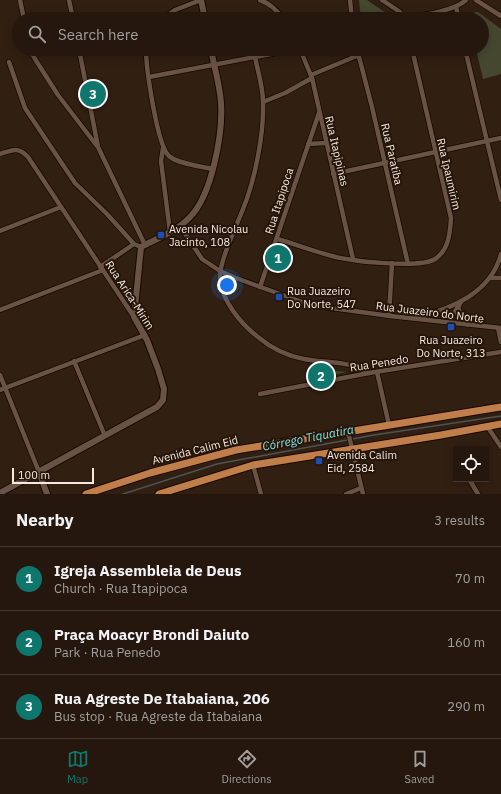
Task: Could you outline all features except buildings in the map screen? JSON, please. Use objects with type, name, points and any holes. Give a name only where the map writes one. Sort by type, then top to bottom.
[{"type":"main road","name":"Avenida Calim Eid","points":[[86,494],[150,473],[236,450],[349,434],[389,425],[501,407]]},
{"type":"main road","points":[[164,493],[253,465],[352,446],[441,435],[501,424]]},
{"type":"street","points":[[20,0],[23,12]]},
{"type":"street","points":[[69,0],[72,12]]},
{"type":"street","points":[[172,12],[201,0],[204,12]]},
{"type":"street","points":[[260,0],[272,7],[277,12]]},
{"type":"street","points":[[350,0],[351,12]]},
{"type":"street","points":[[382,0],[400,12]]},
{"type":"street","points":[[434,12],[456,7],[466,0]]},
{"type":"street","points":[[476,0],[501,16]]},
{"type":"street","points":[[456,7],[457,12]]},
{"type":"street","points":[[34,56],[58,95],[98,147],[143,246],[134,317]]},
{"type":"street","points":[[80,56],[98,147]]},
{"type":"street","points":[[146,56],[163,148],[162,161],[170,232]]},
{"type":"street","points":[[9,62],[21,97],[31,118],[55,151],[75,183],[107,214],[134,244],[143,246],[180,226],[191,216],[200,204],[207,188],[221,128],[221,102],[212,56]]},
{"type":"street","points":[[149,77],[260,56]]},
{"type":"street","name":"Rua Itapipinas","points":[[301,56],[311,77],[353,259]]},
{"type":"street","points":[[263,102],[285,93],[311,77],[357,56]]},
{"type":"street","name":"Rua Paratiba","points":[[359,56],[408,264]]},
{"type":"street","name":"Rua Ipaumirim","points":[[276,239],[332,256],[408,264],[424,263],[434,259],[445,248],[448,240],[450,218],[414,56]]},
{"type":"street","points":[[467,56],[501,200]]},
{"type":"street","points":[[255,57],[263,102],[261,135],[255,171],[244,208],[220,271],[220,282],[227,300],[236,316],[260,339],[270,346],[294,357],[358,367],[369,374]]},
{"type":"street","name":"Rua Itapipoca","points":[[260,287],[319,112]]},
{"type":"street","points":[[333,174],[385,164],[434,151],[501,138]]},
{"type":"street","points":[[308,144],[326,143]]},
{"type":"street","points":[[163,148],[168,155],[176,160],[212,169]]},
{"type":"street","name":"Rua Arica-Mirim","points":[[0,154],[14,149],[24,152],[145,335],[164,389],[163,400],[157,407],[0,493]]},
{"type":"street","points":[[0,231],[61,207]]},
{"type":"street","name":"Rua Juazeiro do Norte","points":[[180,226],[202,259],[220,271],[310,305],[412,319],[500,328]]},
{"type":"street","points":[[0,310],[102,269],[134,244]]},
{"type":"street","points":[[412,319],[445,310],[461,302],[490,278],[495,270],[501,254]]},
{"type":"street","points":[[389,316],[392,263]]},
{"type":"street","points":[[490,278],[501,278]]},
{"type":"street","points":[[448,323],[461,302]]},
{"type":"street","points":[[458,307],[463,320],[468,325]]},
{"type":"street","points":[[440,322],[445,310]]},
{"type":"street","points":[[500,328],[501,342]]},
{"type":"street","points":[[2,389],[145,335]]},
{"type":"street","name":"Rua Penedo","points":[[260,394],[377,372],[501,352]]},
{"type":"street","points":[[74,361],[105,436]]},
{"type":"street","points":[[377,372],[389,425]]},
{"type":"street","points":[[0,375],[2,389],[39,472],[47,494]]},
{"type":"street","points":[[487,426],[501,447]]},
{"type":"street","points":[[349,434],[363,494]]},
{"type":"street","points":[[253,465],[261,494]]},
{"type":"street","points":[[471,482],[478,494]]},
{"type":"street","points":[[346,494],[361,488]]},
{"type":"green space","points":[[359,0],[367,0],[385,12],[360,12]]},
{"type":"green space","points":[[489,20],[501,29],[501,74],[483,79],[478,56],[489,56]]},
{"type":"green space","points":[[313,369],[347,372],[312,379]]},
{"type":"waterway","name":"Córrego Tiquatira","points":[[123,494],[217,464],[374,435],[501,416]]},
{"type":"place","name":"Rua Agreste De Itabaiana, 206","points":[[93,94]]},
{"type":"place","name":"Avenida Nicolau Jacinto, 108","points":[[161,235]]},
{"type":"place","name":"Igreja Assembleia de Deus","points":[[278,258]]},
{"type":"place","name":"Rua Juazeiro Do Norte, 547","points":[[279,297]]},
{"type":"place","name":"Rua Juazeiro Do Norte, 313","points":[[451,327]]},
{"type":"place","name":"Praça Moacyr Brondi Daiuto","points":[[321,376]]},
{"type":"place","name":"Avenida Calim Eid, 2584","points":[[319,461]]}]
